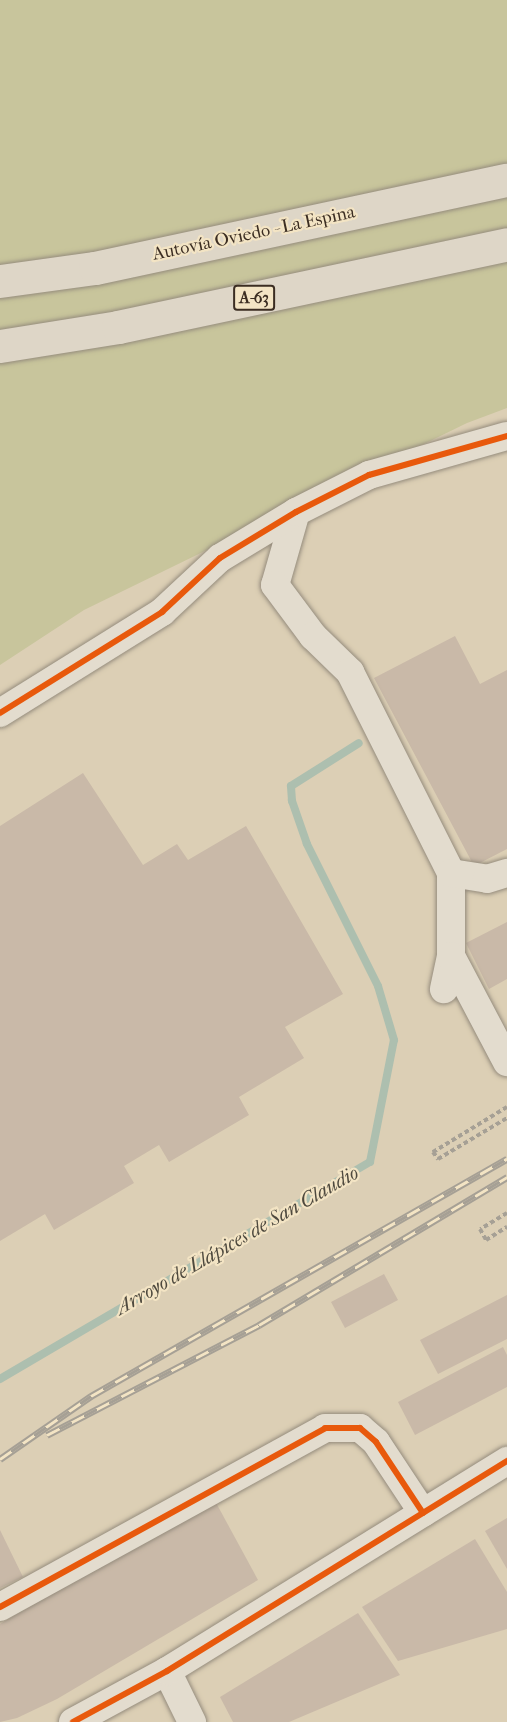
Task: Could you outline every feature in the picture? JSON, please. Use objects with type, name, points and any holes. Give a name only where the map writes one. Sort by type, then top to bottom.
[{"type":"highway","name":"Autovía Oviedo - La Espina","points":[[0,282],[95,268],[507,180]]},
{"type":"highway","name":"A-63","points":[[0,346],[118,327],[507,244]]},
{"type":"street","points":[[0,713],[162,612],[220,558],[296,512],[369,475],[507,436]]},
{"type":"street","points":[[296,512],[275,585],[312,636],[351,672],[451,873],[451,956],[444,989]]},
{"type":"street","points":[[451,873],[487,879],[507,873]]},
{"type":"street","points":[[451,956],[507,1062]]},
{"type":"street","points":[[0,1607],[325,1428],[360,1428],[376,1442],[423,1513]]},
{"type":"street","points":[[73,1722],[167,1671],[507,1461]]},
{"type":"street","points":[[167,1671],[192,1722]]},
{"type":"path","points":[[507,1107],[434,1152],[438,1159],[507,1118]]},
{"type":"path","points":[[507,1213],[480,1230],[486,1240],[507,1227]]},
{"type":"shaded area","points":[[0,0],[507,0],[507,408],[467,423],[84,610],[0,665]]},
{"type":"building","points":[[455,636],[480,684],[507,670],[507,849],[474,866],[374,678]]},
{"type":"building","points":[[83,773],[143,865],[177,844],[188,860],[246,826],[343,994],[285,1027],[304,1058],[239,1097],[249,1115],[169,1162],[159,1145],[124,1166],[134,1183],[54,1230],[45,1214],[0,1241],[0,826]]},
{"type":"building","points":[[507,922],[507,979],[489,989],[466,943]]},
{"type":"building","points":[[384,1274],[398,1300],[345,1328],[331,1302]]},
{"type":"building","points":[[507,1295],[507,1339],[438,1374],[420,1340]]},
{"type":"building","points":[[503,1347],[507,1355],[507,1387],[415,1435],[398,1402]]},
{"type":"building","points":[[214,1499],[258,1580],[57,1699],[17,1718],[0,1722],[0,1624]]},
{"type":"building","points":[[507,1518],[507,1569],[485,1531]]},
{"type":"building","points":[[0,1530],[23,1577],[0,1588]]},
{"type":"building","points":[[475,1539],[507,1592],[507,1629],[398,1661],[362,1607]]},
{"type":"building","points":[[358,1613],[400,1675],[289,1722],[233,1722],[220,1697]]},
{"type":"waterway","name":"Arroyo de Llápices de San Claudio","points":[[0,1379],[370,1162],[394,1040],[378,986],[307,844],[292,801],[291,786],[359,743]]},
{"type":"railway","points":[[0,1459],[91,1396],[507,1159]]},
{"type":"railway","points":[[47,1435],[259,1325],[507,1177]]},
{"type":"cycle path","points":[[0,713],[162,612],[220,558],[296,512],[369,475],[507,436]]},
{"type":"cycle path","points":[[0,1607],[325,1428],[360,1428],[376,1442],[423,1513]]},
{"type":"cycle path","points":[[73,1722],[167,1671],[507,1461]]}]
